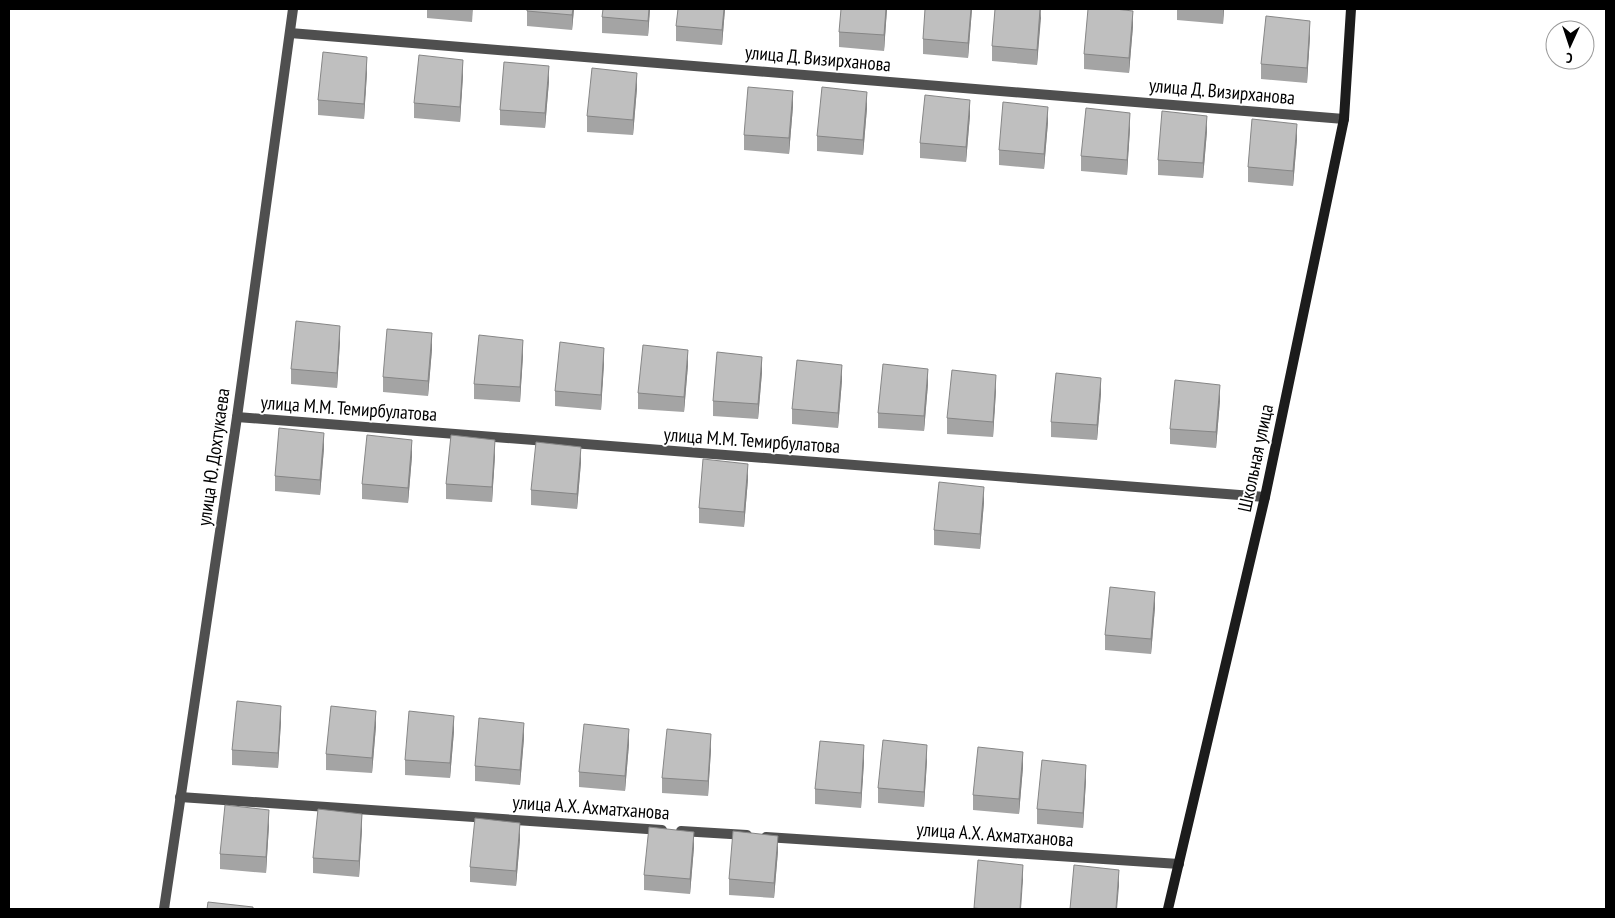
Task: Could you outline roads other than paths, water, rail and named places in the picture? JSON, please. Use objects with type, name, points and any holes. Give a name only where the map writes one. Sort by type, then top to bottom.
[{"type":"main road","name":"Школьная улица","points":[[1168,909],[1265,497],[1344,119],[1351,9]]},
{"type":"street","name":"улица Ю. Дохтукаева","points":[[164,909],[237,417],[293,9]]},
{"type":"street","name":"улица Д. Визирханова","points":[[290,33],[1344,119]]},
{"type":"street","name":"улица М.М. Темирбулатова","points":[[237,417],[1265,497]]},
{"type":"street","name":"улица А.Х. Ахматханова","points":[[180,797],[1179,864]]}]
